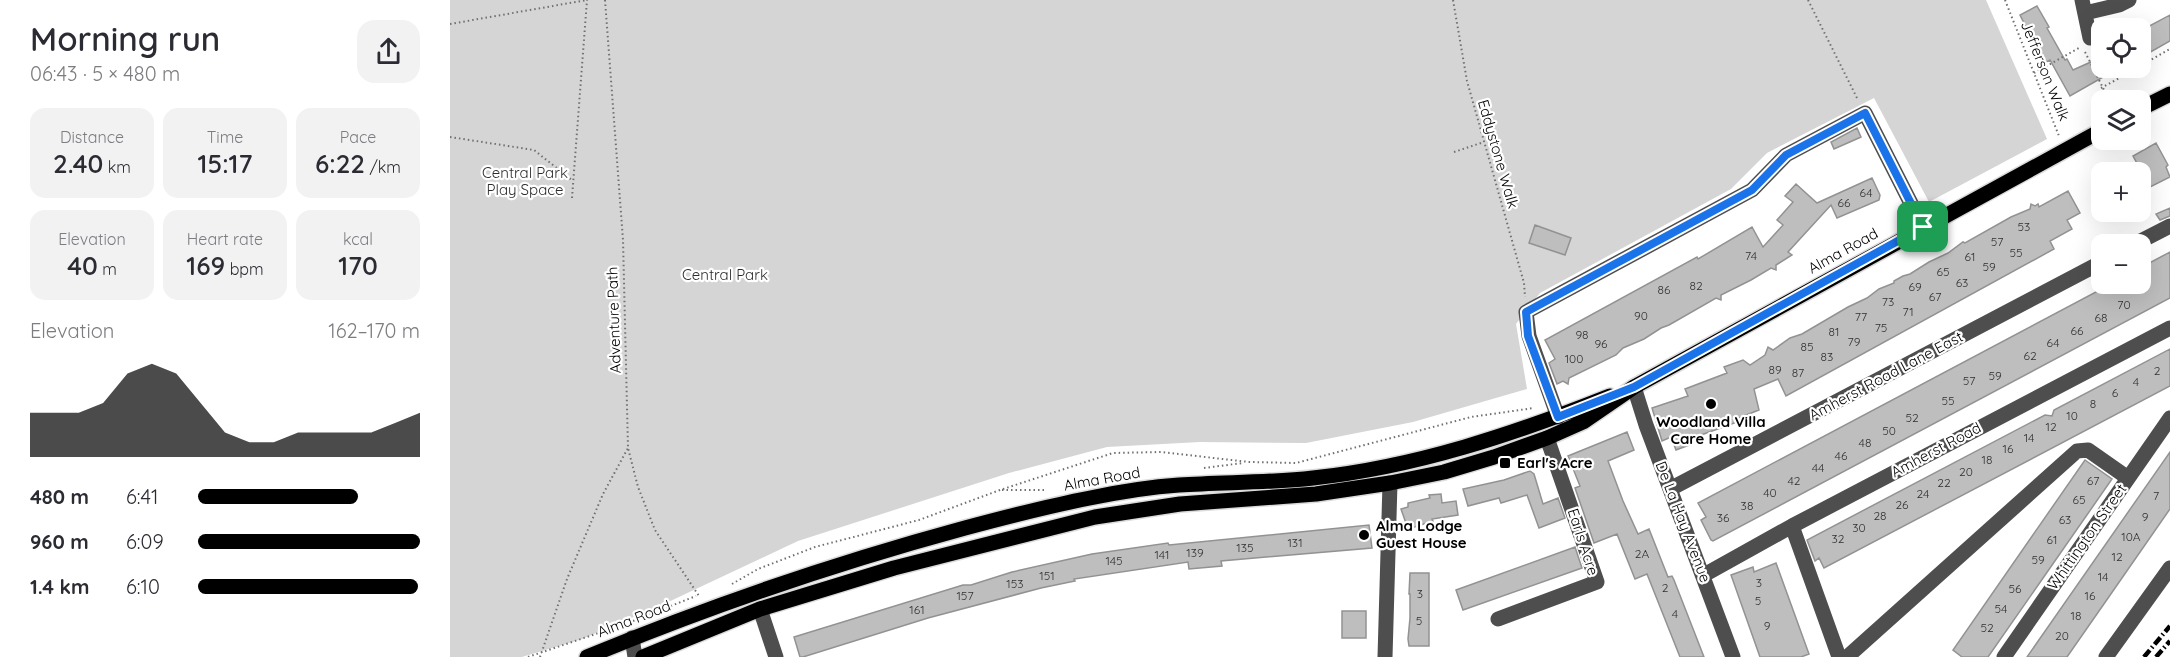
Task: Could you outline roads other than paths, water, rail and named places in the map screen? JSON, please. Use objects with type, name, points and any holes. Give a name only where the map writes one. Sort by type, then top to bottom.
[{"type":"main road","points":[[2151,104],[2169,95]]},
{"type":"main road","name":"Alma Road","points":[[643,657],[760,609],[894,568],[1095,517],[1180,504],[1316,494],[1390,483],[1444,472],[1547,438],[1583,422],[1634,387],[2091,136]]},
{"type":"main road","name":"Alma Road","points":[[589,657],[632,638],[723,604],[885,550],[1079,500],[1176,485],[1312,479],[1440,455],[1558,417],[1634,387]]},
{"type":"street","points":[[2090,38],[2084,7],[2119,5],[2129,0]]},
{"type":"street","points":[[1558,417],[1528,336],[1526,312],[1752,190],[1786,155],[1865,113],[1923,227]]},
{"type":"street","points":[[2151,236],[2170,226]]},
{"type":"street","name":"Amherst Road Lane East","points":[[1670,489],[2091,268]]},
{"type":"street","name":"Amherst Road","points":[[1704,575],[1792,526],[2170,328]]},
{"type":"street","name":"De La Hay Avenue","points":[[1634,387],[1646,425],[1733,657]]},
{"type":"street","name":"Whittington Street","points":[[2004,657],[2170,418]]},
{"type":"street","name":"Earls Acre","points":[[1498,619],[1597,582],[1547,438]]},
{"type":"street","points":[[1847,657],[2077,452],[2088,450],[2128,478]]},
{"type":"street","points":[[1385,657],[1390,483]]},
{"type":"street","points":[[1792,526],[1839,657]]},
{"type":"street","points":[[2106,657],[2170,568]]},
{"type":"street","points":[[760,609],[777,657]]},
{"type":"street","points":[[632,638],[635,657]]},
{"type":"railway","points":[[2144,657],[2170,626]]},
{"type":"railway","points":[[2156,657],[2170,641]]},
{"type":"place","name":"Woodland Villa Care Home","points":[[1711,404]]},
{"type":"place","name":"Earl's Acre","points":[[1505,463]]},
{"type":"place","name":"Alma Lodge Guest House","points":[[1364,535]]},
{"type":"park label","name":"Central Park Play Space","points":[[525,182]]},
{"type":"park label","name":"Central Park","points":[[725,275]]}]
